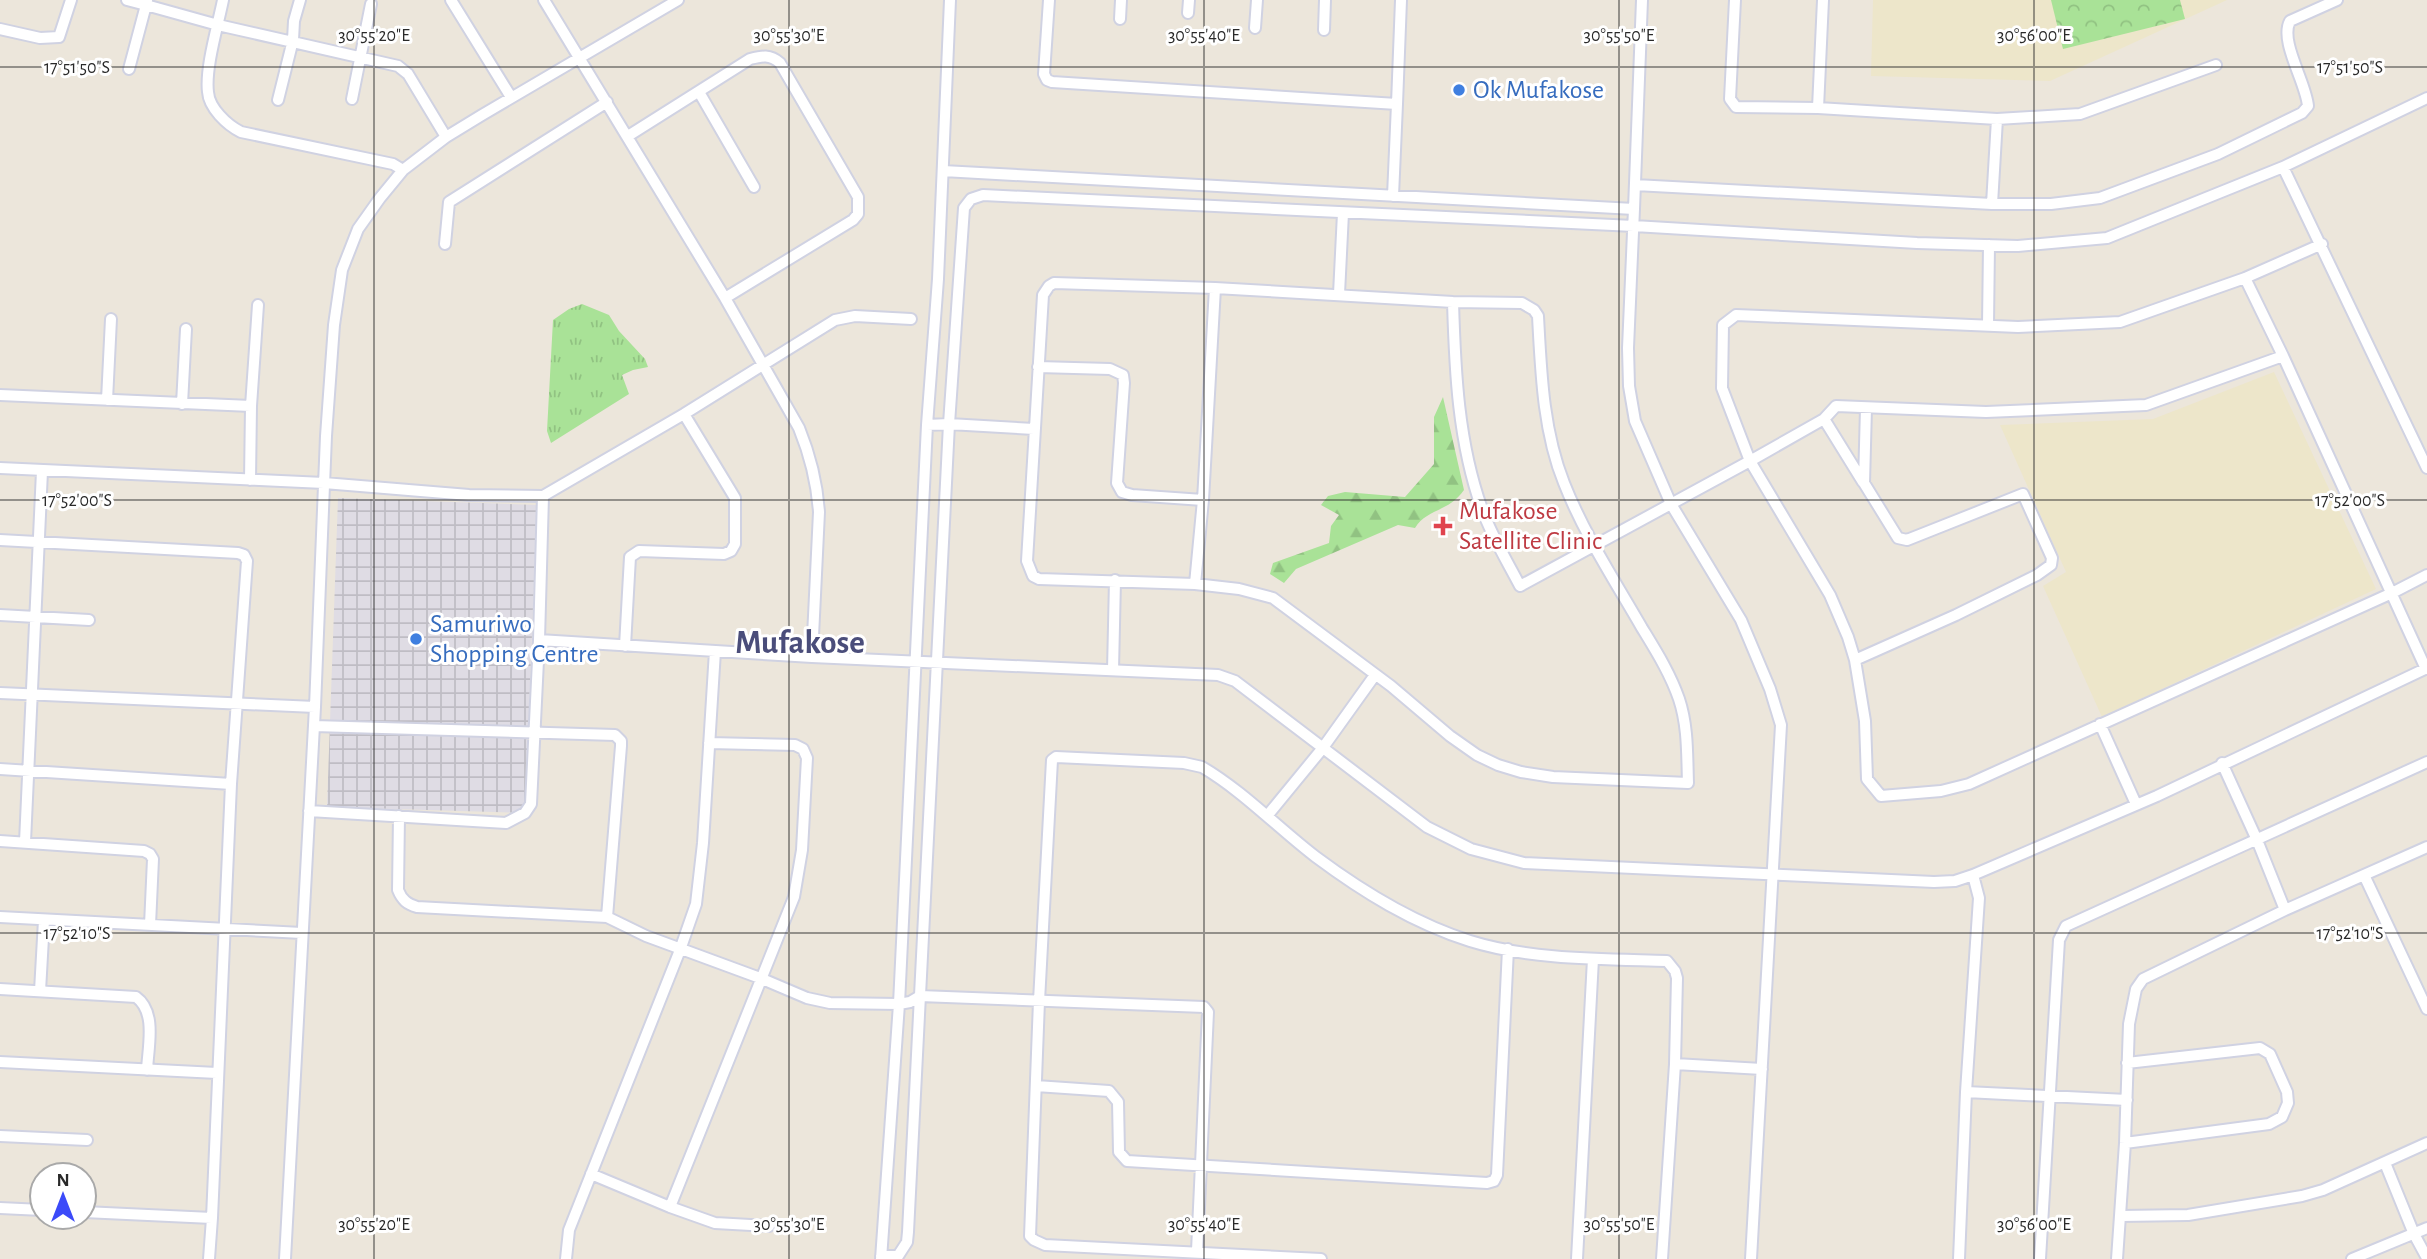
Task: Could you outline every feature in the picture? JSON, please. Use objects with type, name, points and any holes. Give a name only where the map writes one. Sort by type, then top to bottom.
[{"type":"street","points":[[0,29],[40,38],[59,37],[71,0]]},
{"type":"street","points":[[127,0],[398,66],[408,74],[446,137]]},
{"type":"street","points":[[223,0],[207,90],[210,102],[231,127],[241,132],[393,164],[403,170]]},
{"type":"street","points":[[278,100],[300,0]]},
{"type":"street","points":[[451,0],[511,97]]},
{"type":"street","points":[[544,0],[724,298],[803,438],[819,512],[812,657]]},
{"type":"street","points":[[285,1259],[315,707],[324,484],[334,325],[342,270],[358,229],[403,170],[446,137],[678,0]]},
{"type":"street","points":[[950,0],[899,1004],[881,1258],[898,1256],[907,1242],[949,424],[964,208],[971,199],[983,195],[2018,246],[2107,238],[2283,167],[2427,98]]},
{"type":"street","points":[[1049,0],[1044,75],[1052,82],[1397,104]]},
{"type":"street","points":[[1120,19],[1121,0]]},
{"type":"street","points":[[1188,13],[1189,0]]},
{"type":"street","points":[[1255,28],[1257,0]]},
{"type":"street","points":[[1324,30],[1325,0]]},
{"type":"street","points":[[1393,196],[1401,0]]},
{"type":"street","points":[[1642,0],[1628,348],[1629,386],[1635,421],[1671,504],[1741,620],[1770,689],[1781,725],[1751,1259]]},
{"type":"street","points":[[1735,0],[1730,99],[1731,104],[1740,107],[1818,108],[1997,119],[2080,114],[2216,65]]},
{"type":"street","points":[[1818,108],[1823,0]]},
{"type":"street","points":[[1635,186],[1992,204],[2051,204],[2100,198],[2218,154],[2302,113],[2308,106],[2306,93],[2287,40],[2286,28],[2290,21],[2337,0]]},
{"type":"street","points":[[129,69],[147,3]]},
{"type":"street","points":[[352,99],[371,4]]},
{"type":"street","points":[[628,136],[750,59],[773,57],[780,63],[858,197],[858,214],[853,220],[724,298]]},
{"type":"street","points":[[699,92],[754,187]]},
{"type":"street","points":[[445,244],[449,202],[607,102]]},
{"type":"street","points":[[1992,204],[1997,119]]},
{"type":"street","points":[[2283,167],[2427,468]]},
{"type":"street","points":[[943,171],[1634,209]]},
{"type":"street","points":[[1339,294],[1343,213]]},
{"type":"street","points":[[2322,244],[2245,278],[2120,322],[2018,327],[1736,315],[1723,325],[1721,388],[1750,461],[1830,595],[1855,660],[1865,721],[1867,779],[1881,796],[1941,792],[1969,784],[2427,575]]},
{"type":"street","points":[[1988,325],[1989,245]]},
{"type":"street","points":[[539,640],[812,657],[1227,677],[1427,827],[1495,858],[1524,863],[1772,876],[1955,881],[2136,804],[2426,669],[2245,278]]},
{"type":"street","points":[[1054,283],[1339,294],[1452,302],[1522,303],[1534,310],[1538,316],[1541,385],[1552,445],[1563,482],[1595,547],[1669,674],[1687,733],[1688,783],[1553,777],[1498,765],[1477,755],[1450,736],[1273,598],[1239,589],[1195,584],[1039,579],[1030,572],[1027,561],[1034,429],[1045,290],[1054,283]]},
{"type":"street","points":[[1195,584],[1203,500],[1215,288]]},
{"type":"street","points":[[1452,302],[1456,392],[1473,478],[1482,510],[1520,586],[1824,419],[1836,406],[1986,412],[2146,405],[2283,356]]},
{"type":"street","points":[[250,480],[251,406],[258,305]]},
{"type":"street","points":[[0,468],[324,484],[469,495],[542,496],[684,414],[826,325],[844,317],[911,319]]},
{"type":"street","points":[[107,400],[111,318]]},
{"type":"street","points":[[182,404],[186,330]]},
{"type":"street","points":[[1038,367],[1110,369],[1123,376],[1117,483],[1122,492],[1203,500]]},
{"type":"street","points":[[0,395],[251,406]]},
{"type":"street","points":[[1864,483],[1866,408]]},
{"type":"street","points":[[625,646],[630,557],[633,553],[724,554],[731,551],[735,544],[735,498],[684,414]]},
{"type":"street","points":[[1824,419],[1898,538],[1907,540],[2023,494],[2052,558],[2051,565],[2026,581],[1855,660]]},
{"type":"street","points":[[927,425],[1034,429]]},
{"type":"street","points":[[25,842],[42,471]]},
{"type":"street","points":[[309,811],[506,823],[525,813],[531,804],[539,640],[542,496]]},
{"type":"street","points":[[0,540],[238,553],[244,555],[247,561],[231,784],[209,1259]]},
{"type":"street","points":[[1113,670],[1115,580]]},
{"type":"street","points":[[0,615],[89,620]]},
{"type":"street","points":[[566,1259],[569,1230],[696,904],[703,843],[715,651]]},
{"type":"street","points":[[1267,816],[1322,749],[1375,675]]},
{"type":"street","points":[[0,693],[315,707]]},
{"type":"street","points":[[2100,724],[2136,804]]},
{"type":"street","points":[[314,726],[615,735],[621,741],[607,917]]},
{"type":"street","points":[[670,1207],[794,897],[802,850],[807,758],[803,749],[795,745],[709,743]]},
{"type":"street","points":[[1321,1259],[1045,1245],[1030,1236],[1052,760],[1056,757],[1195,765],[1208,771],[1316,857],[1386,905],[1461,937],[1508,949],[1593,958],[1667,961],[1673,966],[1676,978],[1675,1065],[1662,1259]]},
{"type":"street","points":[[2040,1259],[2059,940],[2066,926],[2427,762]]},
{"type":"street","points":[[2222,763],[2285,910]]},
{"type":"street","points":[[0,769],[231,784]]},
{"type":"street","points":[[399,816],[398,890],[401,898],[408,904],[418,907],[607,917],[680,950],[818,1001],[899,1004],[920,996],[1204,1007],[1207,1009],[1197,1251]]},
{"type":"street","points":[[0,841],[144,851],[150,854],[153,859],[150,925]]},
{"type":"street","points":[[2117,1259],[2127,1063],[2133,998],[2139,983],[2285,910],[2427,847]]},
{"type":"street","points":[[1959,1259],[1966,1092],[1979,898],[1973,875]]},
{"type":"street","points":[[2364,875],[2427,1009]]},
{"type":"street","points":[[0,916],[302,933]]},
{"type":"street","points":[[40,991],[44,920]]},
{"type":"street","points":[[1037,1087],[1109,1091],[1118,1102],[1118,1152],[1127,1161],[1487,1183],[1494,1181],[1497,1175],[1508,949]]},
{"type":"street","points":[[1577,1259],[1593,958]]},
{"type":"street","points":[[0,989],[130,995],[142,1001],[149,1014],[147,1070]]},
{"type":"street","points":[[2125,1143],[2269,1124],[2282,1117],[2288,1098],[2270,1054],[2260,1048],[2127,1063]]},
{"type":"street","points":[[0,1062],[217,1073]]},
{"type":"street","points":[[1675,1065],[1762,1069]]},
{"type":"street","points":[[1966,1092],[2127,1100]]},
{"type":"street","points":[[0,1136],[87,1140]]},
{"type":"street","points":[[2121,1216],[2188,1215],[2323,1190],[2427,1143]]},
{"type":"street","points":[[2385,1163],[2414,1234],[2427,1258]]},
{"type":"street","points":[[591,1174],[715,1223],[769,1226]]},
{"type":"street","points":[[0,1208],[28,1209]]},
{"type":"street","points":[[98,1213],[212,1218]]},
{"type":"street","points":[[2352,1259],[2427,1228]]},
{"type":"shaded area","points":[[1873,0],[2227,0],[2050,81],[1871,76]]},
{"type":"shaded area","points":[[2274,372],[2376,589],[2102,717],[2043,586],[2066,572],[2000,425],[2153,419]]},
{"type":"shaded area","points":[[338,498],[537,505],[525,813],[327,807]]},
{"type":"green space","points":[[2051,0],[2180,0],[2185,19],[2063,49]]},
{"type":"green space","points":[[582,304],[609,315],[619,331],[645,359],[648,367],[622,375],[629,394],[551,443],[547,431],[553,320]]},
{"type":"green space","points":[[1443,397],[1464,490],[1458,497],[1425,517],[1415,528],[1398,525],[1296,569],[1284,583],[1270,574],[1273,563],[1329,543],[1331,526],[1339,515],[1321,505],[1328,496],[1345,492],[1405,497],[1434,464],[1434,417]]},
{"type":"place","name":"Ok Mufakose","points":[[1459,90]]},
{"type":"place","name":"Mufakose Satellite Clinic","points":[[1443,526]]},
{"type":"place","name":"Samuriwo Shopping Centre","points":[[416,639]]},
{"type":"district","name":"Mufakose","points":[[800,643]]}]
